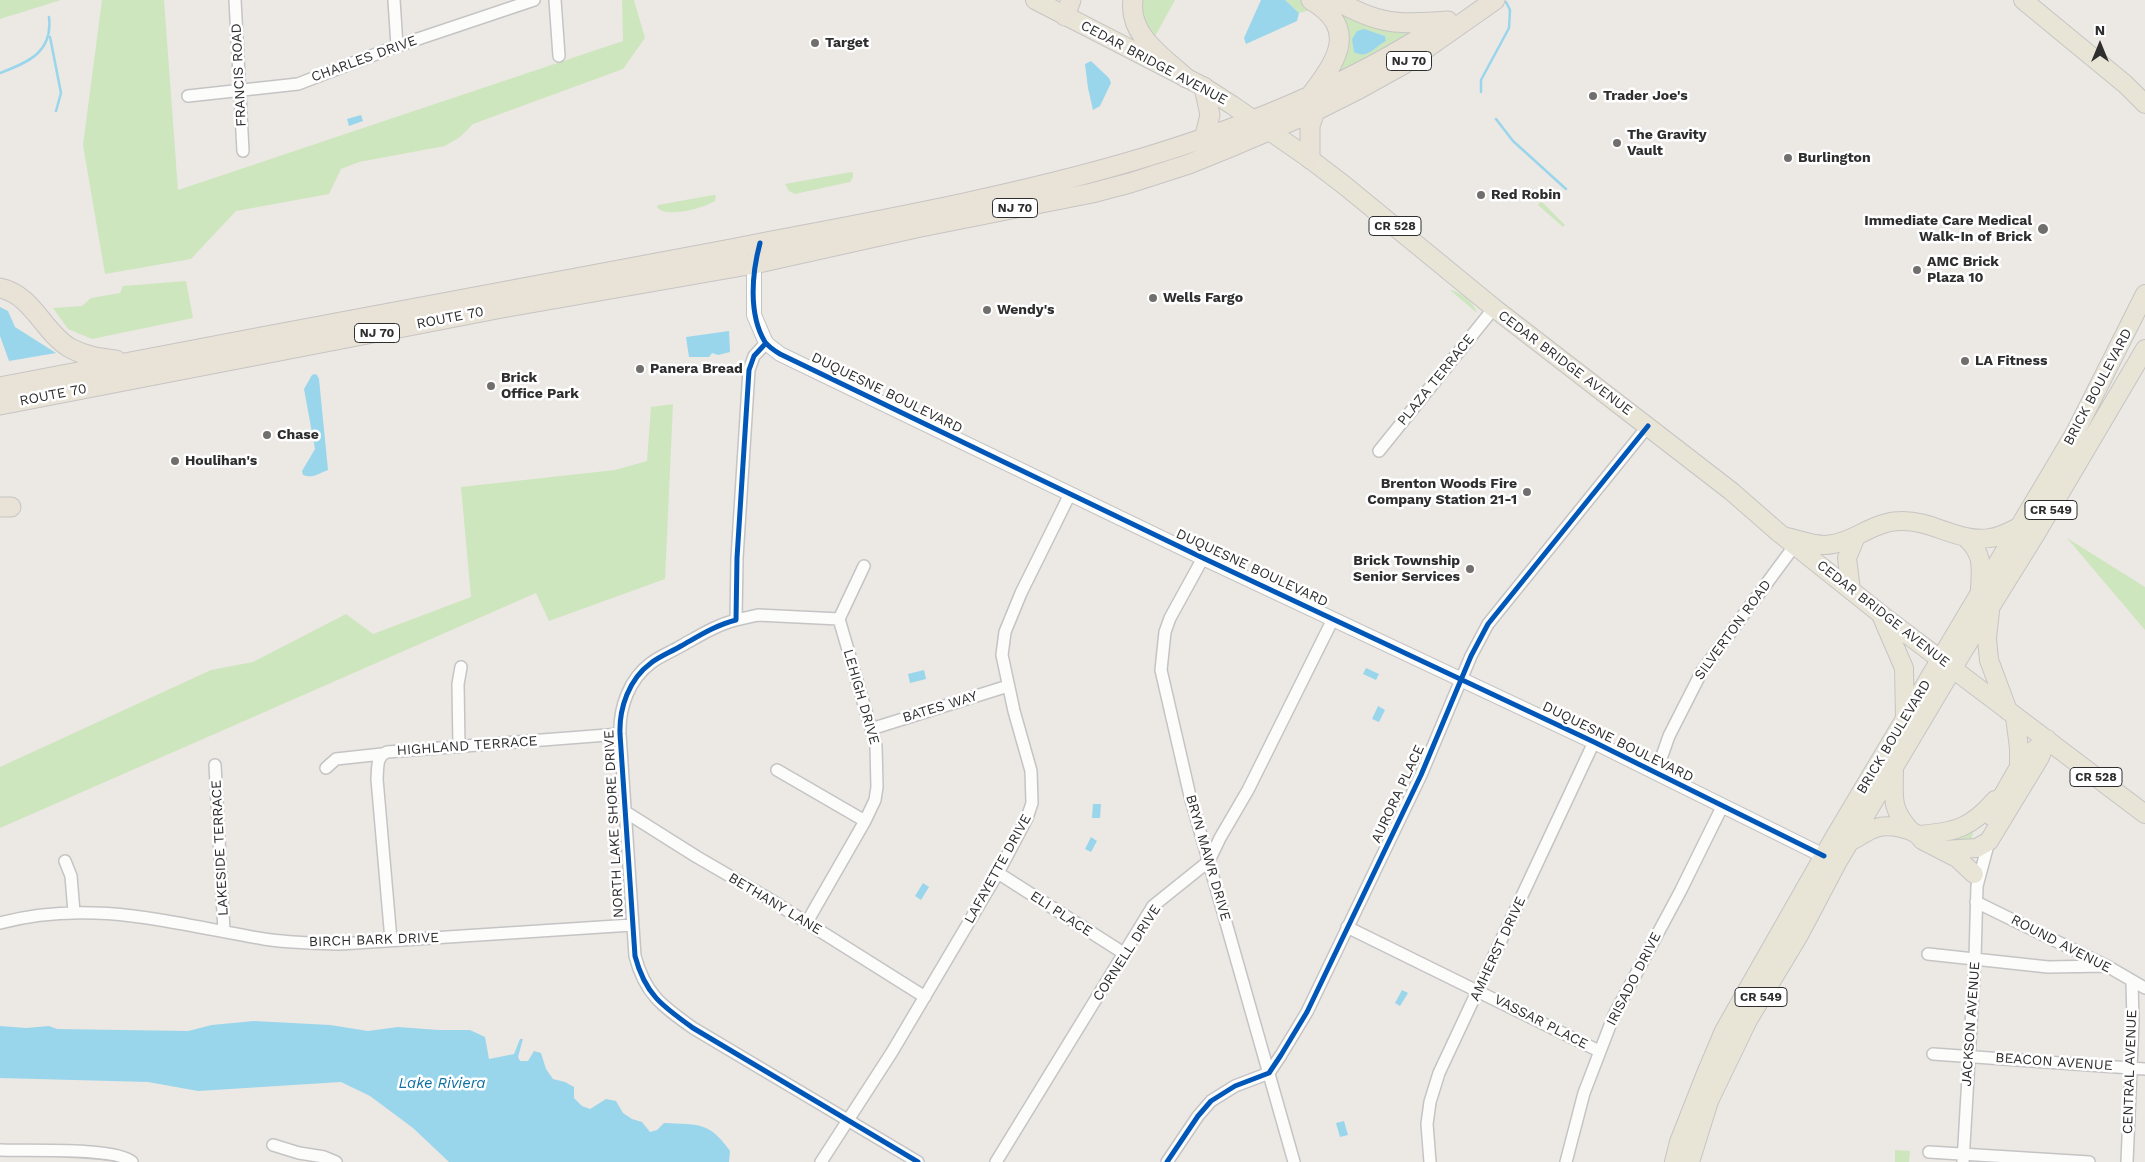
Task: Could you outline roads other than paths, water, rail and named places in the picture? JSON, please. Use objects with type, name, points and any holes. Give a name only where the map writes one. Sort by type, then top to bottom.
[{"type":"highway","points":[[1133,0],[1132,8],[1135,23],[1146,41],[1186,78]]},
{"type":"highway","points":[[1310,159],[1312,104],[1337,55],[1340,42],[1338,29],[1332,17],[1311,0]]},
{"type":"highway","points":[[1336,0],[1362,14],[1394,23],[1448,21]]},
{"type":"highway","name":"NJ 70","points":[[754,264],[1111,188],[1188,164],[1269,130],[1448,21],[1479,0]]},
{"type":"highway","name":"NJ 70","points":[[760,243],[971,202],[1109,168],[1204,140],[1254,120],[1312,104],[1404,64],[1495,0]]},
{"type":"highway","points":[[1204,87],[1210,115],[1204,140]]},
{"type":"highway","name":"ROUTE 70","points":[[134,362],[760,243]]},
{"type":"highway","name":"ROUTE 70","points":[[0,405],[510,307],[754,264]]},
{"type":"highway","points":[[0,288],[14,293],[60,341],[70,348],[88,356],[134,362]]},
{"type":"highway","name":"NJ 70","points":[[0,387],[134,362]]},
{"type":"main road","name":"CEDAR BRIDGE AVENUE","points":[[1035,0],[1068,8],[1204,87],[1310,159],[1494,308],[1733,493],[1789,541],[1880,613],[2145,814]]},
{"type":"main road","points":[[2024,0],[2145,104]]},
{"type":"main road","points":[[2118,79],[2145,91]]},
{"type":"main road","points":[[2118,79],[2145,114]]},
{"type":"main road","name":"BRICK BOULEVARD","points":[[1690,1162],[1709,1101],[1748,1020],[1894,768],[1980,592],[2075,433],[2145,294]]},
{"type":"main road","name":"BRICK BOULEVARD","points":[[1674,1162],[1704,1076],[1724,1031],[1824,856],[1906,717],[1991,606],[2037,532],[2145,348]]},
{"type":"main road","points":[[1789,541],[1826,545],[1856,536],[1876,525],[1901,520],[1922,523],[1965,538],[1989,539],[2021,525]]},
{"type":"main road","points":[[1851,590],[1847,558],[1856,536]]},
{"type":"main road","points":[[1965,538],[1976,549],[1981,560],[1980,592]]},
{"type":"main road","points":[[1991,606],[1987,638],[1989,660],[2012,714],[2019,748],[2019,767]]},
{"type":"main road","points":[[1880,613],[1904,668],[1906,717]]},
{"type":"main road","name":"JACKSON AVENUE","points":[[1983,844],[1983,828],[2003,792],[2019,767],[2047,739]]},
{"type":"main road","name":"JACKSON AVENUE","points":[[1983,844],[2040,757],[2047,739]]},
{"type":"main road","points":[[1894,768],[1894,808],[1900,820],[1922,840],[1963,862],[1975,880]]},
{"type":"main road","points":[[1851,841],[1877,827],[1891,827],[1914,833],[1956,830],[1969,824],[1987,810],[2003,792]]},
{"type":"main road","points":[[1943,850],[1983,844]]},
{"type":"street","name":"FRANCIS ROAD","points":[[235,0],[243,151]]},
{"type":"street","points":[[394,0],[397,46]]},
{"type":"street","name":"CHARLES DRIVE","points":[[188,96],[298,84],[397,46],[534,0]]},
{"type":"street","points":[[555,0],[559,56]]},
{"type":"street","name":"DUQUESNE BOULEVARD","points":[[760,243],[754,264],[754,315],[766,342],[780,354],[1203,558],[1594,742],[1824,856]]},
{"type":"street","name":"PLAZA TERRACE","points":[[1379,451],[1494,308]]},
{"type":"street","points":[[766,342],[754,356],[749,370],[736,620],[758,615],[839,619],[864,566]]},
{"type":"street","name":"AURORA PLACE","points":[[1269,1073],[1306,1012],[1421,775],[1461,679],[1488,624],[1648,426]]},
{"type":"street","name":"LAFAYETTE DRIVE","points":[[821,1162],[925,997],[998,873],[1027,818],[1032,803],[1033,786],[1002,655],[1005,632],[1021,593],[1070,494]]},
{"type":"street","name":"SILVERTON ROAD","points":[[1656,773],[1668,736],[1702,671],[1789,541]]},
{"type":"street","name":"BRYN MAWR DRIVE","points":[[1203,558],[1170,618],[1165,632],[1161,670],[1190,796],[1294,1162]]},
{"type":"street","name":"LEHIGH DRIVE","points":[[806,922],[865,822],[875,800],[877,787],[876,746],[839,619]]},
{"type":"street","name":"CORNELL DRIVE","points":[[996,1162],[1153,906],[1210,861],[1220,838],[1248,790],[1333,619]]},
{"type":"street","name":"NORTH LAKE SHORE DRIVE","points":[[736,620],[726,622],[697,636],[650,664],[634,680],[622,706],[620,734],[624,811],[635,956],[641,977],[650,991],[666,1009],[693,1028],[918,1162]]},
{"type":"street","points":[[458,747],[458,684],[461,667]]},
{"type":"street","name":"BATES WAY","points":[[871,729],[1008,686]]},
{"type":"street","name":"HIGHLAND TERRACE","points":[[391,940],[377,779],[379,758],[382,754],[620,734]]},
{"type":"street","name":"AMHERST DRIVE","points":[[1430,1162],[1428,1124],[1430,1102],[1439,1073],[1594,742]]},
{"type":"street","points":[[326,768],[336,759],[382,754]]},
{"type":"street","name":"LAKESIDE TERRACE","points":[[215,765],[224,931]]},
{"type":"street","points":[[777,770],[865,822]]},
{"type":"street","name":"IRISADO DRIVE","points":[[1566,1162],[1584,1093],[1614,1015],[1680,892],[1723,805]]},
{"type":"street","name":"BETHANY LANE","points":[[624,811],[925,997]]},
{"type":"street","name":"JACKSON AVENUE","points":[[1963,1158],[1975,958],[1975,880],[1983,844]]},
{"type":"street","points":[[65,861],[72,876],[74,912]]},
{"type":"street","name":"ELI PLACE","points":[[998,873],[1125,954]]},
{"type":"street","name":"ROUND AVENUE","points":[[1976,902],[2107,966],[2145,988]]},
{"type":"street","name":"BIRCH BARK DRIVE","points":[[0,923],[28,915],[115,912],[266,940],[340,944],[632,925]]},
{"type":"street","name":"VASSAR PLACE","points":[[1347,927],[1599,1051]]},
{"type":"street","points":[[1928,954],[2048,967],[2107,966]]},
{"type":"street","name":"CENTRAL AVENUE","points":[[2127,1162],[2133,1022],[2132,981]]},
{"type":"street","name":"BEACON AVENUE","points":[[1933,1054],[2145,1069]]},
{"type":"street","points":[[1167,1162],[1198,1116],[1211,1101],[1235,1086],[1269,1073]]},
{"type":"street","points":[[273,1145],[299,1153],[324,1157],[336,1162]]},
{"type":"street","points":[[0,1150],[25,1156],[67,1151],[124,1156],[132,1162]]},
{"type":"street","points":[[1929,1152],[1963,1158],[2089,1162]]},
{"type":"water","points":[[1261,0],[1285,0],[1299,13],[1297,21],[1246,44],[1244,38]]},
{"type":"water","points":[[1364,29],[1385,36],[1386,41],[1367,53],[1359,54],[1354,52],[1352,39],[1357,31]]},
{"type":"water","points":[[1091,61],[1109,78],[1111,83],[1100,106],[1093,110],[1085,64]]},
{"type":"water","points":[[361,115],[363,121],[349,126],[347,119]]},
{"type":"water","points":[[0,307],[8,311],[15,327],[56,353],[9,361],[0,336]]},
{"type":"water","points":[[729,331],[730,352],[718,355],[712,353],[709,357],[689,357],[686,337]]},
{"type":"water","points":[[315,374],[319,379],[328,470],[310,476],[303,475],[302,471],[315,449],[304,389],[312,375]]},
{"type":"water","points":[[1366,668],[1379,674],[1376,680],[1363,674]]},
{"type":"water","points":[[924,670],[926,679],[910,683],[908,674]]},
{"type":"water","points":[[1378,706],[1385,710],[1379,722],[1372,719]]},
{"type":"water","points":[[1093,804],[1101,804],[1100,818],[1092,818]]},
{"type":"water","points":[[1091,837],[1097,841],[1091,852],[1085,849]]},
{"type":"water","points":[[923,883],[929,887],[921,900],[915,896]]},
{"type":"water","points":[[1402,990],[1408,993],[1400,1006],[1395,1003]]},
{"type":"water","name":"Lake Riviera","points":[[254,1021],[330,1025],[368,1031],[398,1027],[470,1030],[485,1037],[489,1059],[514,1054],[520,1039],[523,1039],[518,1057],[520,1061],[528,1061],[534,1051],[541,1053],[546,1069],[553,1079],[574,1087],[574,1098],[582,1106],[590,1109],[606,1099],[616,1101],[623,1113],[632,1119],[642,1122],[650,1132],[657,1130],[664,1123],[702,1126],[716,1134],[723,1141],[730,1151],[729,1162],[449,1162],[413,1128],[370,1096],[341,1082],[198,1091],[148,1082],[0,1078],[0,1026],[188,1031],[212,1025]]},
{"type":"water","points":[[1344,1121],[1348,1135],[1340,1137],[1336,1123]]},
{"type":"waterway","points":[[1481,92],[1481,80],[1509,28],[1510,10],[1506,2]]},
{"type":"waterway","points":[[0,73],[20,65],[37,54],[47,39],[49,17]]},
{"type":"waterway","points":[[50,37],[61,93],[56,111]]},
{"type":"waterway","points":[[1496,119],[1513,141],[1566,189]]},
{"type":"place","name":"Target","points":[[815,43]]},
{"type":"place","name":"Trader Joe's","points":[[1593,96]]},
{"type":"place","name":"The Gravity Vault","points":[[1617,143]]},
{"type":"place","name":"Burlington","points":[[1788,158]]},
{"type":"place","name":"Red Robin","points":[[1481,195]]},
{"type":"place","name":"Immediate Care Medical Walk-In of Brick","points":[[2043,229]]},
{"type":"place","name":"AMC Brick Plaza 10","points":[[1917,270]]},
{"type":"place","name":"Wells Fargo","points":[[1153,298]]},
{"type":"place","name":"Wendy's","points":[[987,310]]},
{"type":"place","name":"LA Fitness","points":[[1965,361]]},
{"type":"place","name":"Panera Bread","points":[[640,369]]},
{"type":"place","name":"Brick Office Park","points":[[491,386]]},
{"type":"place","name":"Chase","points":[[267,435]]},
{"type":"place","name":"Houlihan's","points":[[175,461]]},
{"type":"place","name":"Brenton Woods Fire Company Station 21-1","points":[[1527,492]]},
{"type":"place","name":"Brick Township Senior Services","points":[[1470,569]]}]
